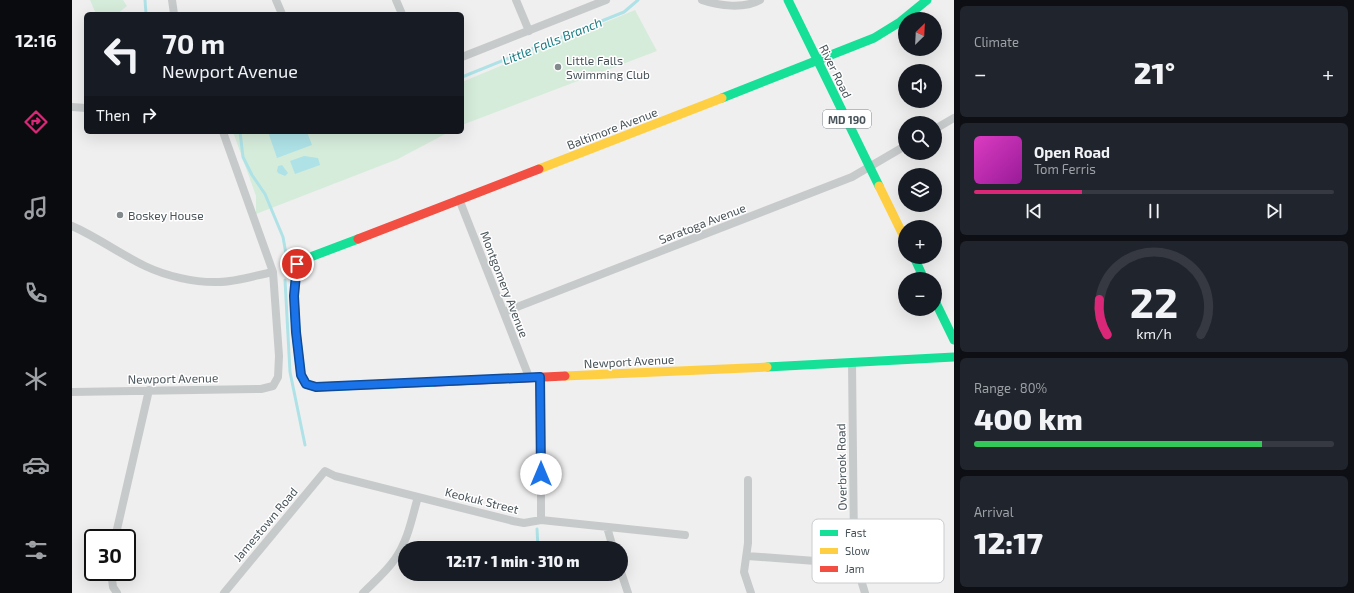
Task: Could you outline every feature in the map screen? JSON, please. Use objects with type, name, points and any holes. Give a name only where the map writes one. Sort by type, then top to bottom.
[{"type":"street","points":[[172,0],[174,12]]},
{"type":"street","points":[[276,0],[281,12]]},
{"type":"street","points":[[396,0],[401,12]]},
{"type":"street","points":[[516,0],[529,31]]},
{"type":"street","points":[[464,56],[606,0]]},
{"type":"street","points":[[702,0],[710,3],[744,5],[760,0]]},
{"type":"street","name":"River Road","points":[[788,0],[898,224]]},
{"type":"street","name":"Baltimore Avenue","points":[[306,384],[301,375],[296,332],[294,296],[297,264],[313,256],[818,61],[882,34],[927,0]]},
{"type":"street","points":[[72,106],[84,108]]},
{"type":"street","points":[[942,125],[954,118]]},
{"type":"street","points":[[72,226],[86,232],[145,266],[178,277],[201,282],[221,282],[273,272],[224,134]]},
{"type":"street","name":"Saratoga Avenue","points":[[504,312],[852,178],[898,150]]},
{"type":"street","name":"Montgomery Avenue","points":[[460,199],[529,377]]},
{"type":"street","name":"Newport Avenue","points":[[72,392],[261,389],[273,386],[278,377],[279,356],[273,272]]},
{"type":"street","points":[[942,315],[954,340]]},
{"type":"street","name":"Newport Avenue","points":[[306,384],[316,387],[852,363],[954,357]]},
{"type":"street","name":"Overbrook Road","points":[[852,363],[854,519]]},
{"type":"street","points":[[540,377],[541,520]]},
{"type":"street","points":[[117,529],[149,390]]},
{"type":"street","name":"Keokuk Street","points":[[325,471],[335,476],[513,521],[524,522],[541,520],[685,535]]},
{"type":"street","name":"Jamestown Road","points":[[224,593],[325,471]]},
{"type":"street","points":[[748,480],[748,543],[744,572],[751,593]]},
{"type":"street","points":[[363,593],[386,570],[396,557],[406,536],[418,497]]},
{"type":"street","points":[[607,527],[611,541]]},
{"type":"street","points":[[746,556],[812,561]]},
{"type":"street","points":[[112,581],[113,587],[117,593]]},
{"type":"street","points":[[624,581],[628,593]]},
{"type":"street","name":"Overbrook Road","points":[[862,583],[865,593]]},
{"type":"green space","points":[[90,0],[123,0],[127,6],[120,12],[95,12]]},
{"type":"green space","name":"Little Falls Swimming Club","points":[[635,10],[657,51],[464,124],[464,81]]},
{"type":"green space","points":[[234,134],[445,134],[398,159],[256,214],[256,196]]},
{"type":"water","points":[[269,134],[308,134],[312,145],[277,158]]},
{"type":"water","points":[[304,156],[318,158],[320,165],[295,174],[290,161]]},
{"type":"water","points":[[282,165],[288,173],[285,176],[277,171],[278,166]]},
{"type":"waterway","name":"Little Falls Branch","points":[[145,0],[146,12]]},
{"type":"waterway","name":"Little Falls Branch","points":[[464,76],[624,12],[638,0]]},
{"type":"waterway","points":[[240,134],[243,157],[252,175],[265,194],[283,237],[286,254]]},
{"type":"waterway","points":[[285,280],[290,372],[305,445]]},
{"type":"waterway","points":[[537,529],[538,541]]},
{"type":"traffic: fast","points":[[788,0],[879,186]]},
{"type":"traffic: fast","points":[[722,98],[874,38],[900,22],[927,0]]},
{"type":"traffic: fast","points":[[358,239],[313,256],[297,264],[294,296],[301,375],[306,384],[316,387],[435,382]]},
{"type":"traffic: fast","points":[[917,264],[921,272]]},
{"type":"traffic: fast","points":[[942,315],[954,340]]},
{"type":"traffic: fast","points":[[767,367],[954,357]]},
{"type":"traffic: slow","points":[[539,169],[722,98]]},
{"type":"traffic: slow","points":[[879,186],[898,225]]},
{"type":"traffic: slow","points":[[565,376],[767,367]]},
{"type":"traffic: jam","points":[[358,239],[539,169]]},
{"type":"traffic: jam","points":[[435,382],[565,376]]},
{"type":"place","name":"Little Falls Swimming Club","points":[[558,67]]},
{"type":"place","name":"Boskey House","points":[[120,215]]},
{"type":"route","points":[[297,264],[294,296],[296,332],[301,375],[306,384],[316,387],[540,377],[541,474]]}]
